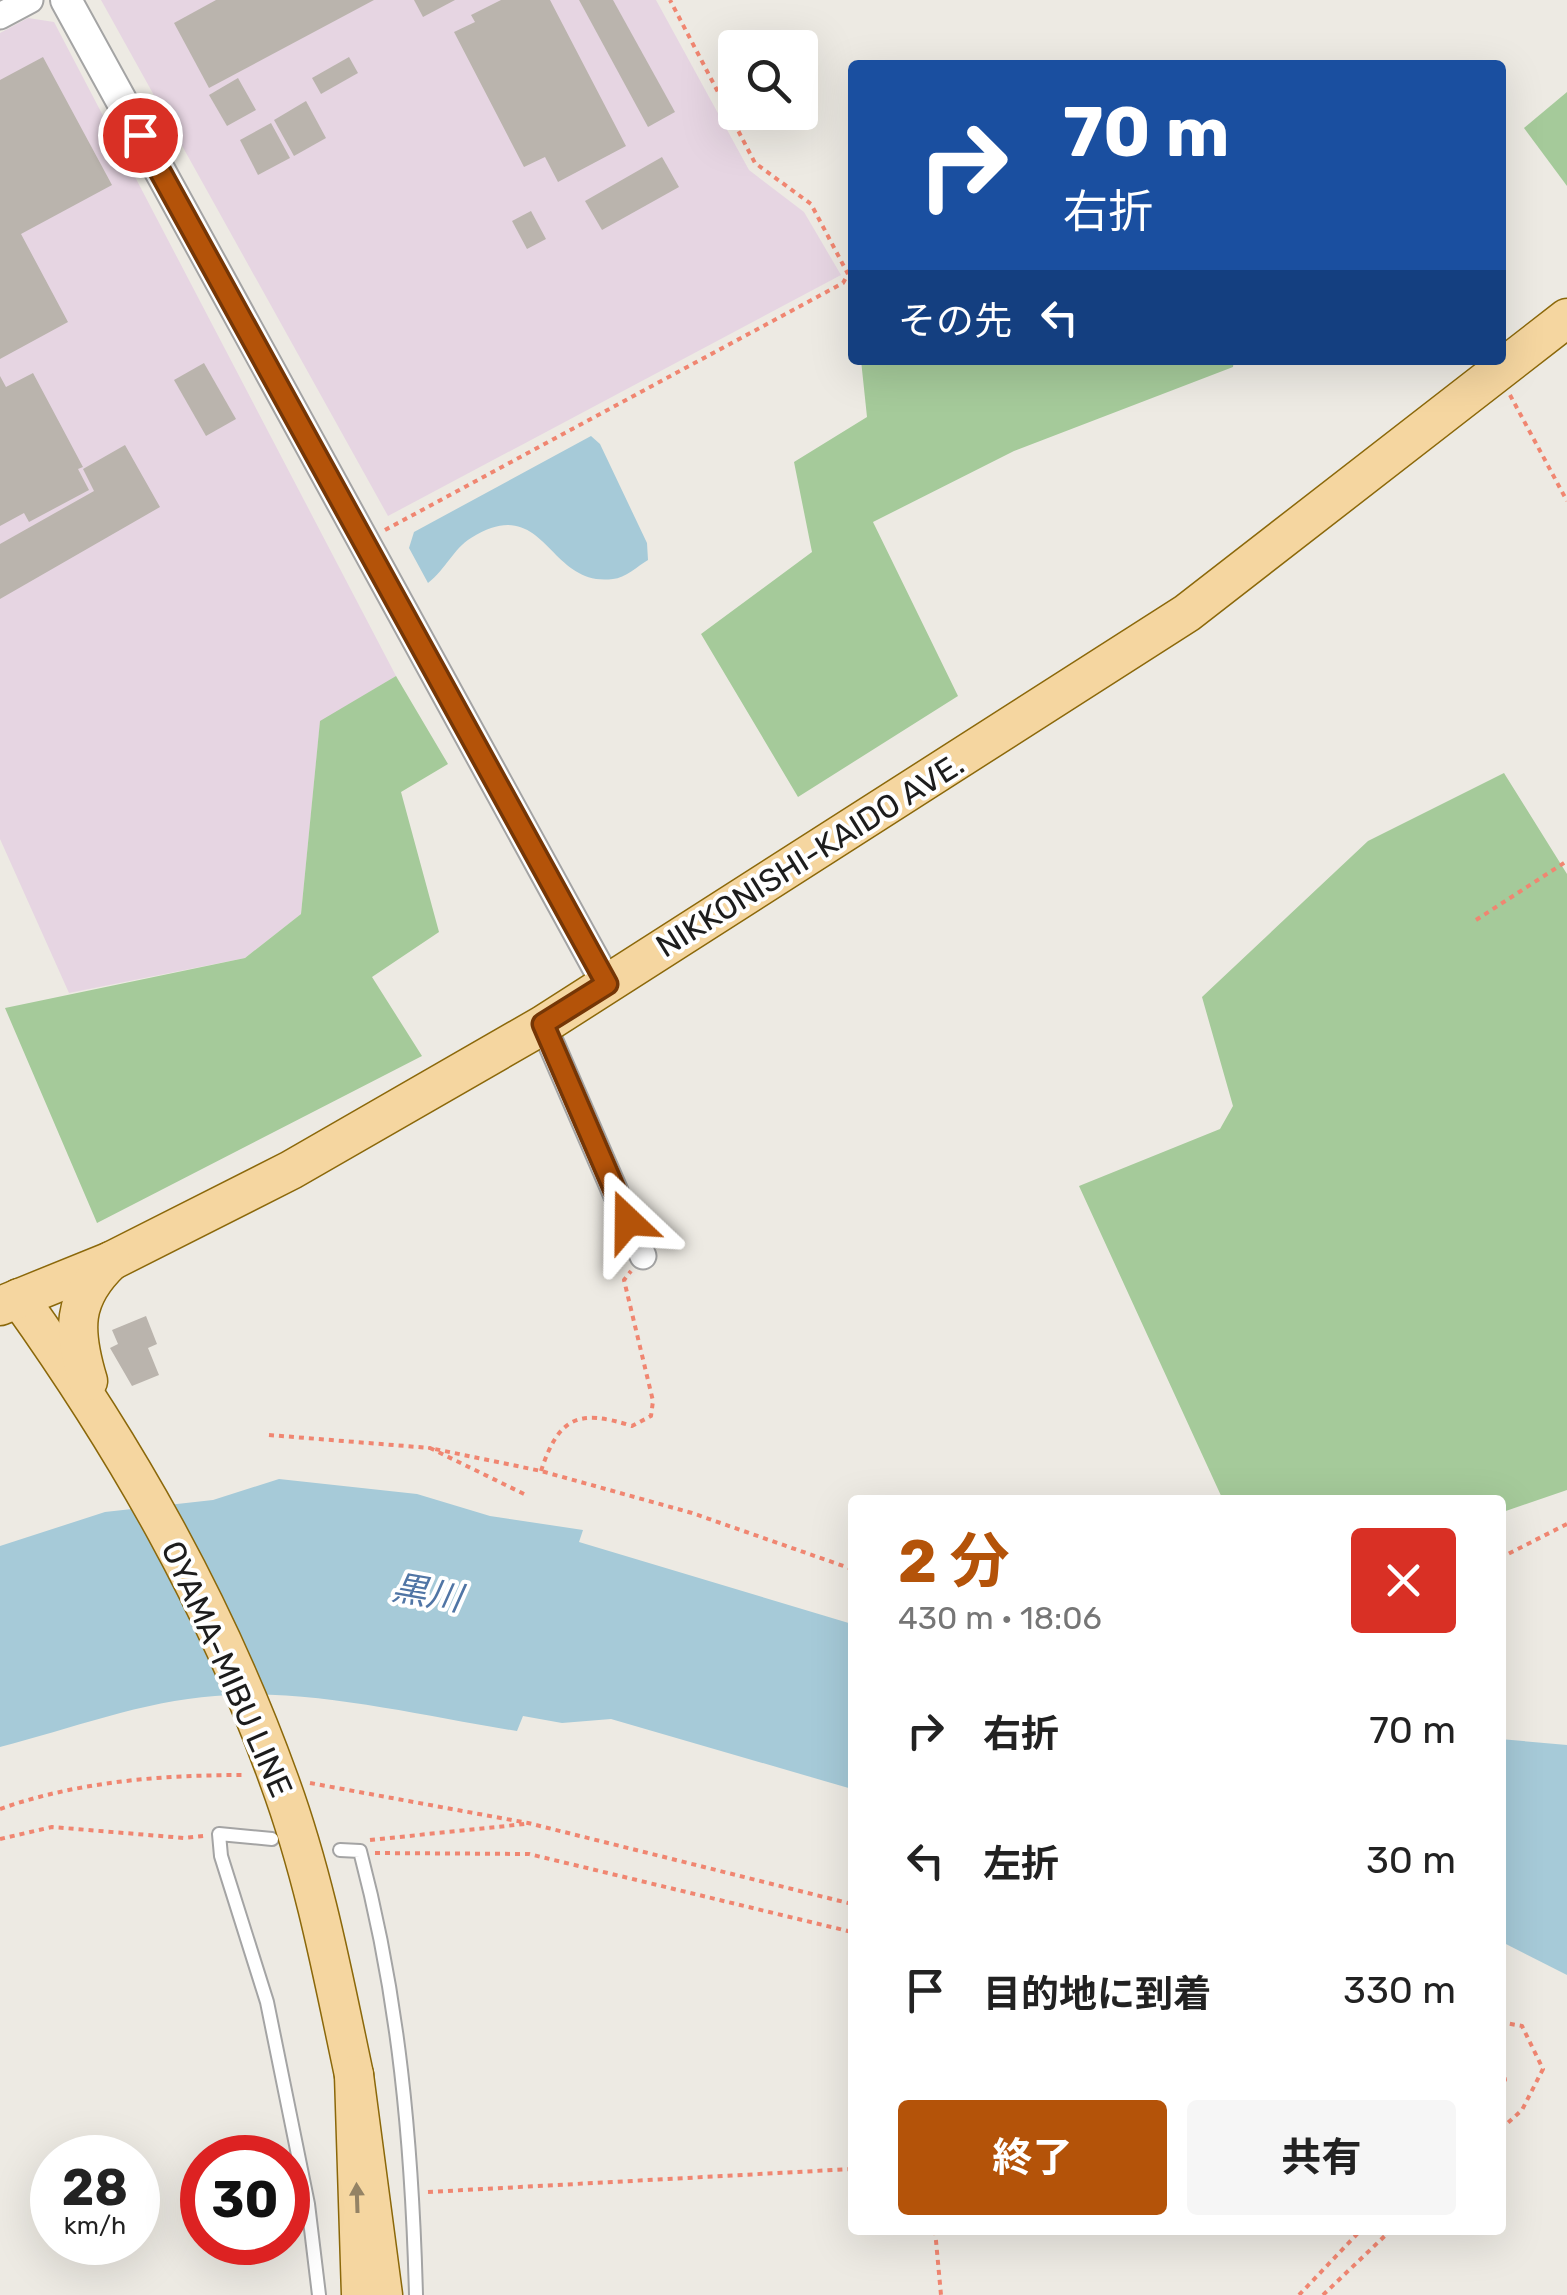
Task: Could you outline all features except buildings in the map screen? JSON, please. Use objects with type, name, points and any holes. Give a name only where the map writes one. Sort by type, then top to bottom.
[{"type":"main road","name":"NIKKONISHI-KAIDO AVE.","points":[[10,1302],[112,1261],[404,1108],[607,984],[1186,613],[1567,318]]},
{"type":"main road","points":[[95,1405],[75,1331],[86,1290],[112,1261]]},
{"type":"main road","name":"OYAMA-MIBU LINE","points":[[10,1302],[95,1405],[128,1457],[204,1606],[277,1774],[324,1930],[354,2075],[383,2295]]},
{"type":"main road","name":"OYAMA-MIBU LINE","points":[[354,2075],[361,2295]]},
{"type":"street","points":[[0,16],[30,0]]},
{"type":"street","points":[[66,0],[607,984]]},
{"type":"street","points":[[543,1024],[642,1256]]},
{"type":"lane","points":[[272,1839],[219,1834],[221,1856],[267,2002],[289,2098],[319,2295]]},
{"type":"lane","points":[[340,1850],[360,1851],[384,1941],[405,2081],[416,2295]]},
{"type":"path","points":[[364,541],[843,283],[848,274],[811,204],[755,163],[670,0]]},
{"type":"path","points":[[1498,372],[1567,501]]},
{"type":"path","points":[[1476,920],[1567,860]]},
{"type":"path","points":[[541,1471],[548,1448],[570,1422],[600,1415],[632,1426],[651,1416],[653,1401],[624,1280],[642,1256]]},
{"type":"path","points":[[270,1435],[438,1446],[726,1523],[848,1567]]},
{"type":"path","points":[[430,1448],[524,1494]]},
{"type":"path","points":[[1506,1555],[1567,1524]]},
{"type":"path","points":[[0,1810],[27,1800],[165,1774],[277,1774],[528,1823],[848,1903]]},
{"type":"path","points":[[360,1851],[370,1840],[528,1823]]},
{"type":"path","points":[[0,1839],[52,1826],[184,1838],[219,1834]]},
{"type":"path","points":[[360,1851],[529,1854],[848,1931]]},
{"type":"path","points":[[1506,2023],[1522,2026],[1543,2069],[1522,2110],[1506,2125]]},
{"type":"path","points":[[413,2192],[848,2169]]},
{"type":"path","points":[[935,2235],[941,2295]]},
{"type":"path","points":[[1299,2295],[1356,2235]]},
{"type":"path","points":[[1323,2295],[1387,2235]]},
{"type":"shaded area","points":[[101,0],[656,0],[718,113],[718,130],[727,130],[749,170],[804,212],[841,275],[388,516]]},
{"type":"shaded area","points":[[28,18],[54,22],[396,676],[320,722],[301,914],[245,958],[69,993],[0,839],[0,33]]},
{"type":"green space","points":[[1567,92],[1567,186],[1524,128]]},
{"type":"green space","points":[[862,365],[1233,365],[1014,451],[873,522],[958,696],[798,797],[701,634],[812,552],[794,462],[867,417]]},
{"type":"green space","points":[[396,676],[448,764],[401,792],[439,932],[372,977],[422,1056],[97,1223],[5,1008],[245,958],[301,914],[320,721]]},
{"type":"green space","points":[[1504,773],[1567,874],[1567,1490],[1506,1511],[1506,1495],[1221,1495],[1079,1186],[1220,1129],[1233,1106],[1202,997],[1368,841]]},
{"type":"water","points":[[591,436],[600,444],[647,543],[648,560],[618,578],[591,578],[574,570],[531,533],[516,526],[496,527],[465,542],[428,583],[409,548],[414,532]]},
{"type":"water","name":"黒川","points":[[279,1479],[417,1494],[490,1516],[583,1530],[579,1542],[848,1623],[848,1788],[611,1719],[562,1723],[523,1716],[517,1731],[290,1696],[188,1699],[0,1747],[0,1546],[105,1512],[213,1500]]},
{"type":"water","points":[[1506,1740],[1567,1745],[1567,1975],[1506,1944]]},
{"type":"route","points":[[140,135],[607,984],[543,1024],[628,1221]]}]
